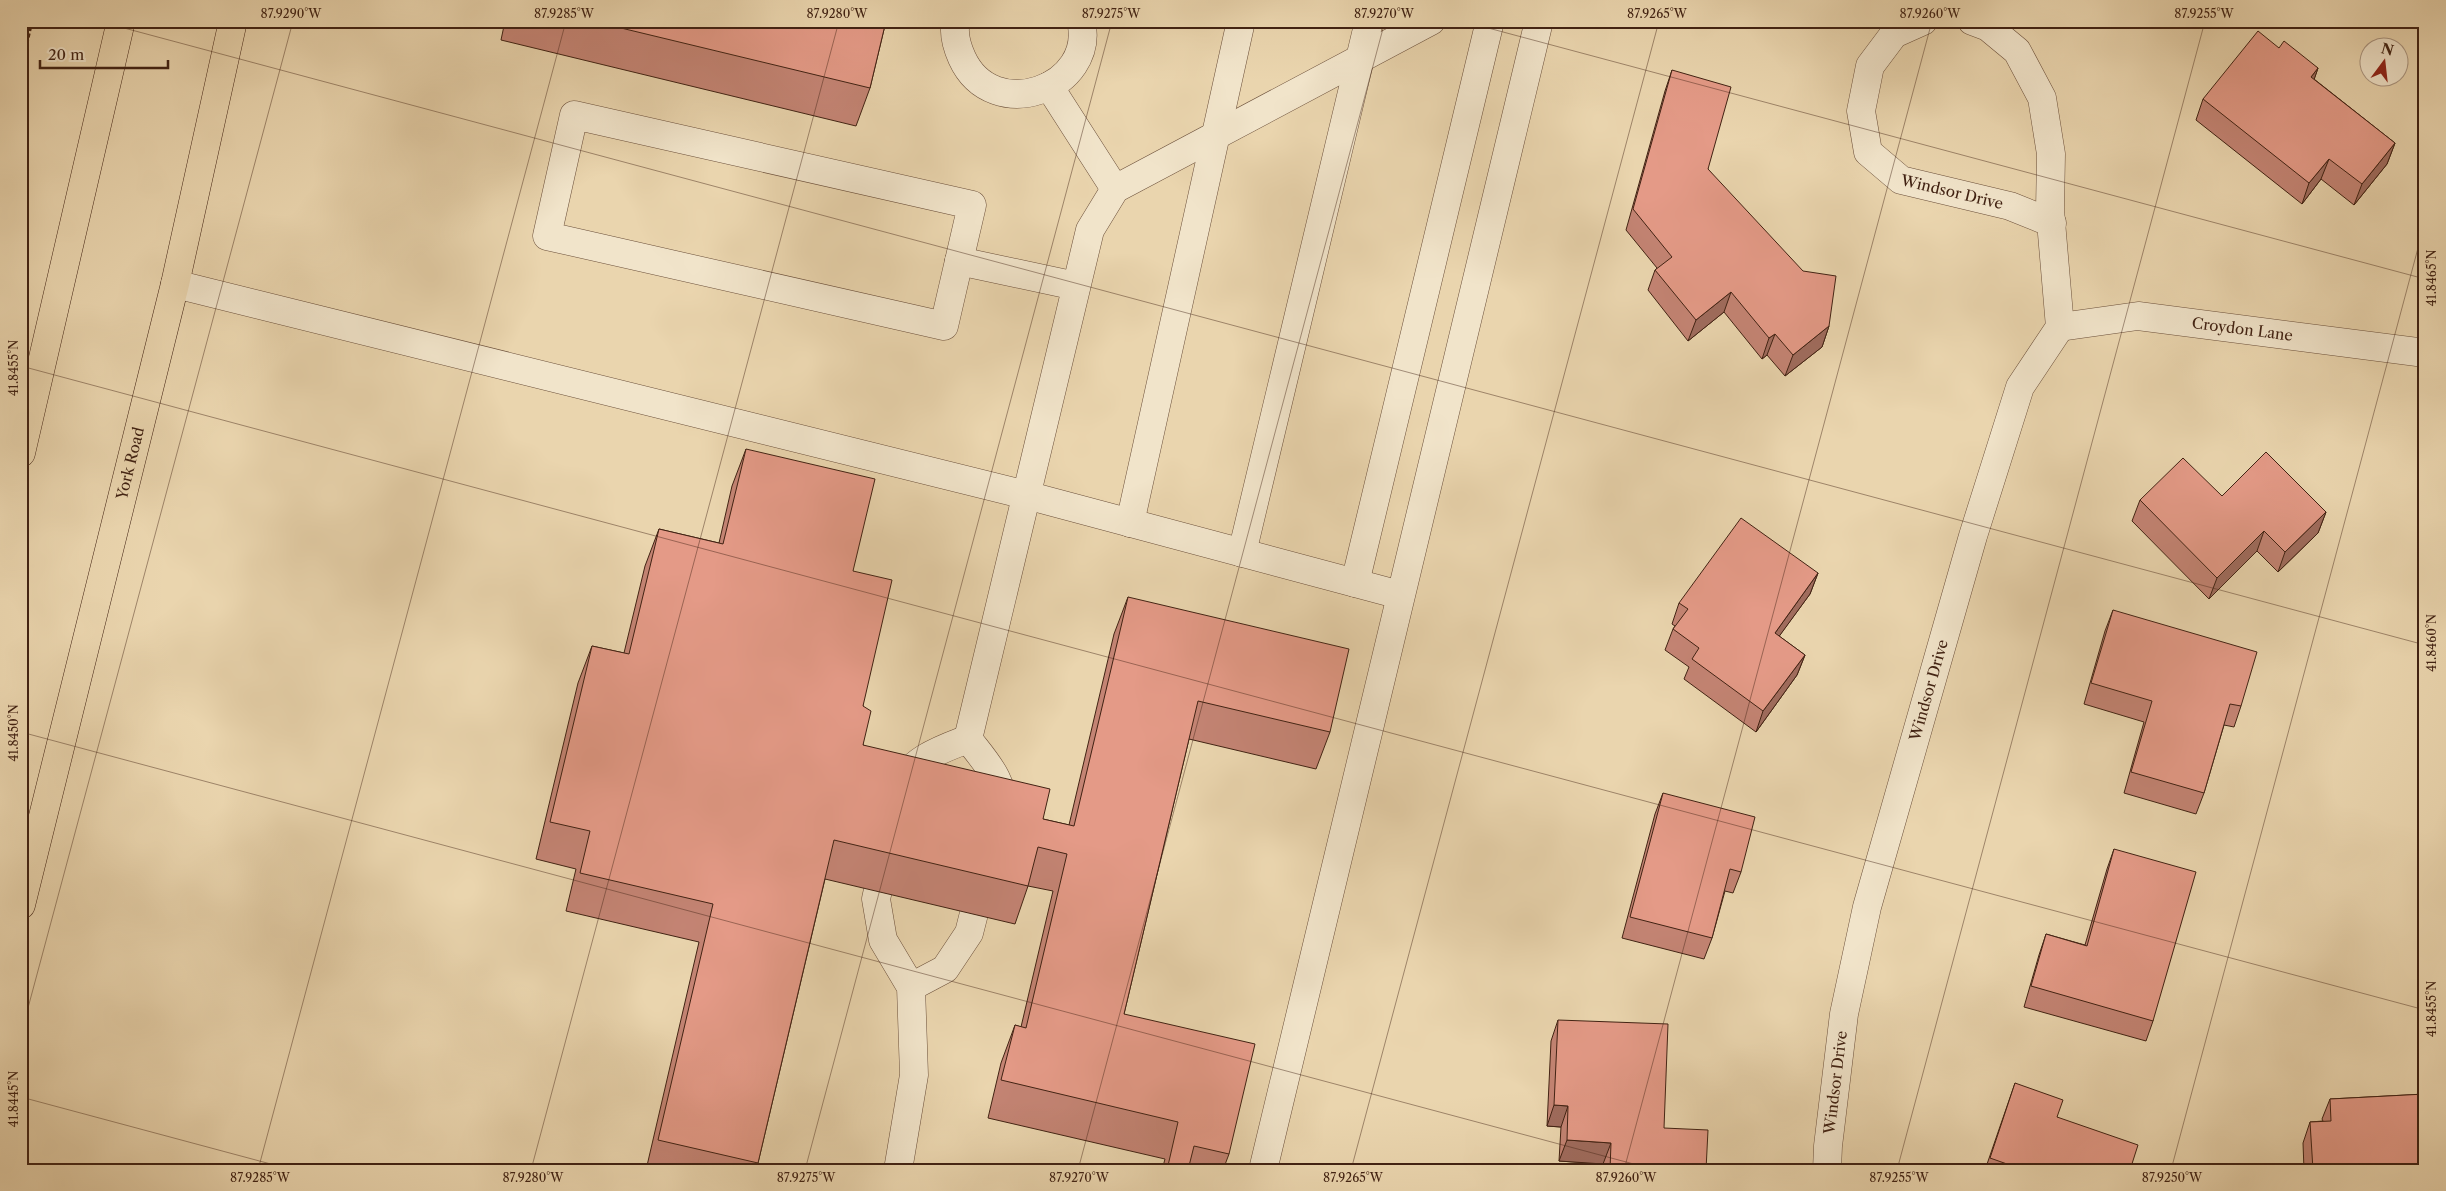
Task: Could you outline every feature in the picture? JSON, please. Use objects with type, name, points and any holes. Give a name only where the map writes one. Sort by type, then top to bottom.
[{"type":"main road","points":[[21,453],[121,21]]},
{"type":"main road","name":"York Road","points":[[21,904],[175,284],[233,21]]},
{"type":"street","points":[[956,21],[957,48],[966,67],[980,82],[1000,92],[1020,94],[1040,91],[1058,81],[1072,66],[1080,48],[1081,21]]},
{"type":"street","points":[[1130,523],[1241,21]]},
{"type":"street","points":[[1242,553],[1369,21]]},
{"type":"street","points":[[968,739],[1090,230],[1116,189],[1431,21]]},
{"type":"street","points":[[1355,583],[1490,21]]},
{"type":"street","points":[[1262,1170],[1539,21]]},
{"type":"street","name":"Windsor Drive","points":[[1923,21],[1894,34],[1870,66],[1862,111],[1868,152],[1901,180],[2010,206],[2052,223]]},
{"type":"street","points":[[1972,21],[1988,26],[2017,51],[2042,98],[2052,154],[2052,223],[2060,327]]},
{"type":"street","points":[[1049,86],[1116,189]]},
{"type":"street","points":[[574,114],[972,205],[959,261],[944,326],[546,236],[574,114]]},
{"type":"street","points":[[959,261],[1076,286]]},
{"type":"street","points":[[175,284],[1026,495],[1400,595]]},
{"type":"street","name":"Croydon Lane","points":[[2060,327],[2138,316],[2425,353]]},
{"type":"street","name":"Windsor Drive","points":[[1827,1170],[1828,1146],[1844,1014],[1867,907],[1973,536],[2020,387],[2060,327]]},
{"type":"street","points":[[898,1170],[914,1074],[911,988],[883,940],[876,898],[904,775],[931,755],[968,739]]},
{"type":"street","points":[[911,988],[944,970],[968,933],[1003,805],[997,777],[968,739]]},
{"type":"path","points":[[21,69],[32,21]]},
{"type":"building","points":[[592,21],[886,21],[870,88]]},
{"type":"building","points":[[2258,31],[2279,48],[2284,41],[2318,68],[2311,77],[2395,143],[2362,184],[2329,159],[2309,183],[2203,99]]},
{"type":"building","points":[[1672,70],[1731,87],[1708,169],[1803,271],[1836,276],[1829,326],[1793,355],[1775,334],[1769,338],[1731,292],[1696,320],[1655,270],[1672,257],[1633,209]]},
{"type":"building","points":[[746,449],[875,479],[853,571],[892,580],[863,706],[871,711],[863,745],[1050,789],[1043,819],[1074,826],[1128,597],[1349,649],[1330,732],[1198,701],[1124,1014],[1255,1044],[1229,1154],[1194,1146],[1188,1170],[1167,1170],[1178,1122],[1001,1080],[1015,1025],[1026,1028],[1067,854],[1038,847],[1028,886],[834,840],[758,1163],[658,1140],[713,904],[580,873],[590,831],[550,822],[592,646],[629,654],[659,529],[723,544]]},
{"type":"building","points":[[2266,452],[2326,512],[2285,552],[2264,531],[2217,578],[2140,500],[2183,458],[2222,496]]},
{"type":"building","points":[[1741,518],[1818,573],[1775,633],[1805,655],[1763,711],[1692,659],[1699,648],[1673,629],[1688,609],[1679,603]]},
{"type":"building","points":[[2113,610],[2257,652],[2241,706],[2230,704],[2204,793],[2131,772],[2152,701],[2091,683]]},
{"type":"building","points":[[1663,793],[1755,817],[1741,872],[1730,869],[1712,938],[1630,917]]},
{"type":"building","points":[[2114,849],[2196,872],[2153,1021],[2031,986],[2046,934],[2087,946]]},
{"type":"building","points":[[1558,1020],[1668,1024],[1664,1128],[1708,1130],[1706,1170],[1610,1170],[1611,1143],[1567,1140],[1568,1106],[1554,1105]]},
{"type":"building","points":[[2015,1083],[2063,1100],[2057,1117],[2138,1145],[2130,1170],[2024,1170],[1990,1158]]},
{"type":"building","points":[[2425,1094],[2425,1170],[2424,1168],[2313,1170],[2310,1122],[2331,1121],[2330,1099]]}]
